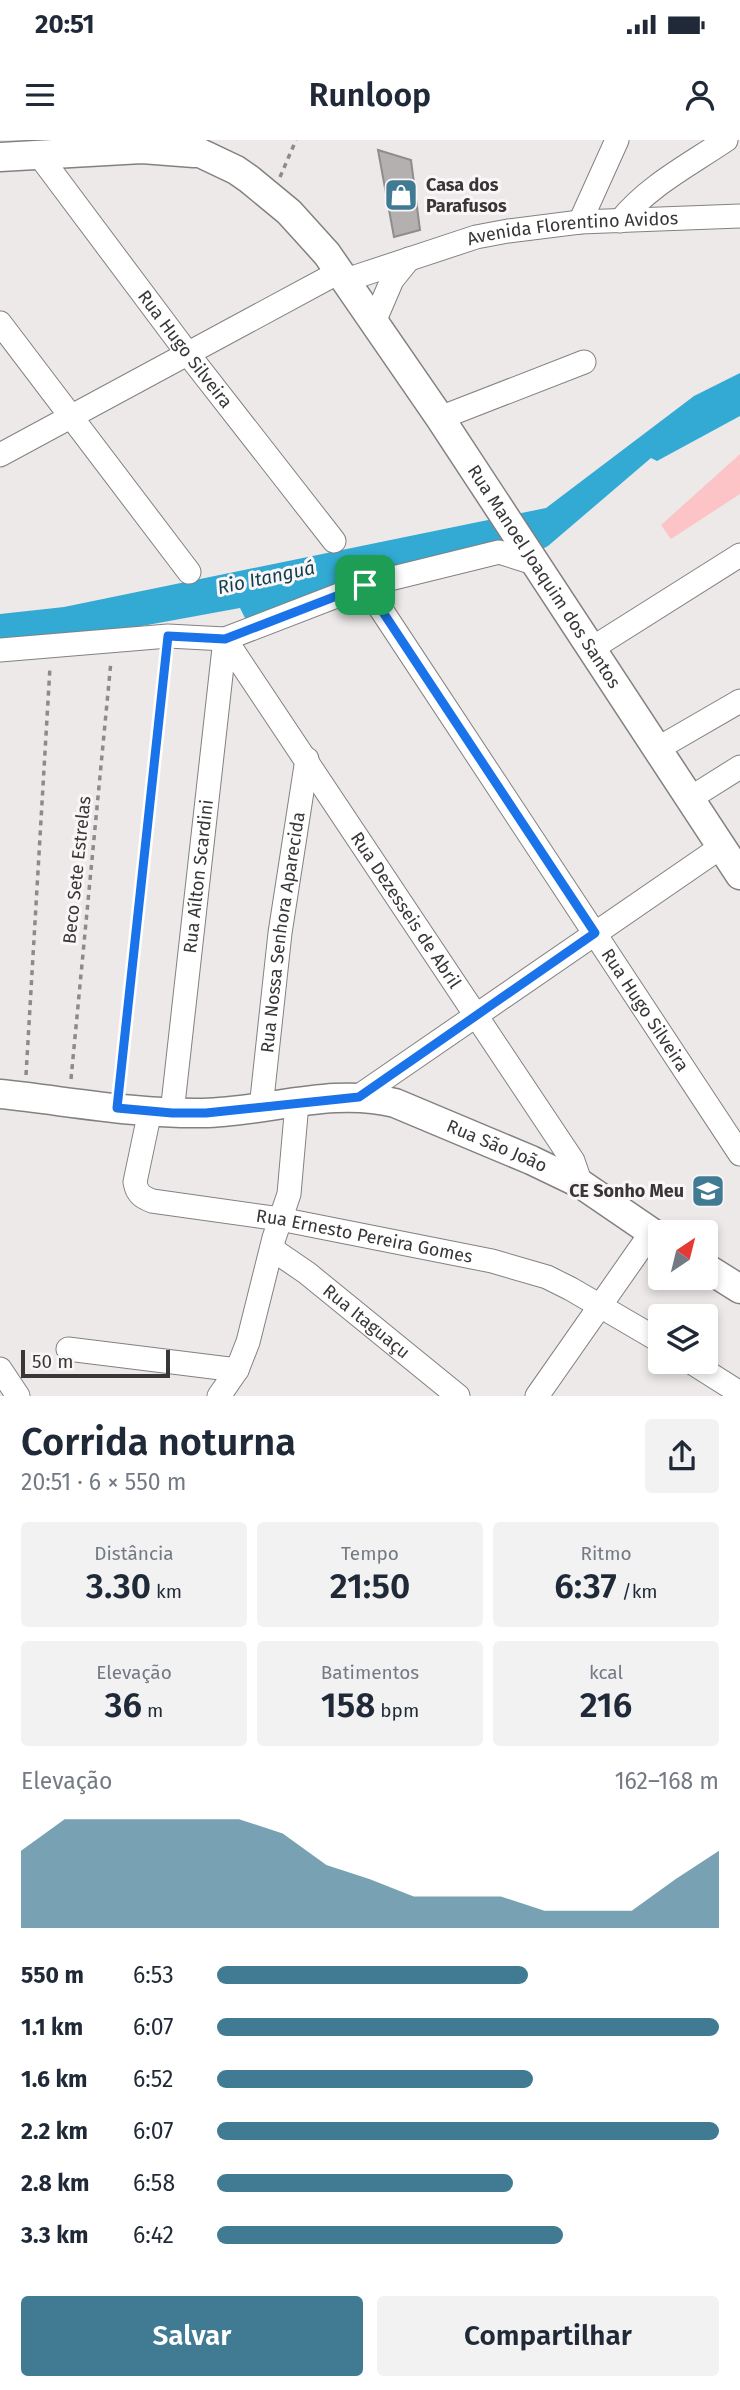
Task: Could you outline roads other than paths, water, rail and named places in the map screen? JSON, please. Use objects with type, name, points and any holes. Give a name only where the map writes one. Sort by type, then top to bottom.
[{"type":"main road","name":"Rua Manoel Joaquim dos Santos","points":[[0,157],[185,146],[236,170],[272,197],[305,229],[343,276],[440,418],[740,875]]},
{"type":"main road","name":"Rua São João","points":[[12,1096],[161,1112],[206,1113],[359,1097],[395,1103],[581,1184],[648,1231]]},
{"type":"main road","points":[[718,1275],[740,1289]]},
{"type":"street","points":[[580,222],[617,140]]},
{"type":"street","points":[[620,221],[648,192],[726,140]]},
{"type":"street","name":"Rua Hugo Silveira","points":[[39,155],[188,354],[334,541]]},
{"type":"street","name":"Avenida Florentino Avidos","points":[[0,455],[188,354],[343,276],[409,259],[476,237],[580,222],[740,216]]},
{"type":"street","points":[[374,322],[388,289],[409,259]]},
{"type":"street","points":[[0,323],[189,572]]},
{"type":"street","points":[[440,418],[584,362]]},
{"type":"street","points":[[0,650],[51,648],[168,636],[225,639],[365,585],[499,552],[532,560]]},
{"type":"street","points":[[591,649],[740,555]]},
{"type":"street","name":"Rua Hugo Silveira","points":[[365,585],[740,1154]]},
{"type":"street","name":"Rua Dezesseis de Abril","points":[[225,639],[477,1013],[573,1161],[581,1184]]},
{"type":"street","name":"Rua Aílton Scardini","points":[[161,1112],[225,639]]},
{"type":"street","points":[[657,750],[740,701]]},
{"type":"street","name":"Rua Nossa Senhora Aparecida","points":[[261,1108],[280,933],[307,759]]},
{"type":"street","points":[[689,799],[740,767]]},
{"type":"street","points":[[359,1097],[721,847]]},
{"type":"street","points":[[219,1396],[237,1370],[248,1342],[280,1219],[292,1184],[297,1103]]},
{"type":"street","name":"Rua Ernesto Pereira Gomes","points":[[161,1112],[135,1182],[142,1198],[152,1202],[280,1219],[492,1261],[547,1278],[602,1305],[648,1334]]},
{"type":"street","points":[[537,1396],[648,1245]]},
{"type":"street","name":"Rua Itaguaçu","points":[[272,1249],[458,1396]]},
{"type":"street","points":[[68,1349],[237,1370]]},
{"type":"street","points":[[0,1370],[19,1396]]},
{"type":"street","points":[[710,1374],[740,1393]]},
{"type":"water","name":"Rio Itanguá","points":[[740,373],[740,416],[657,461],[651,458],[548,546],[535,553],[430,561],[367,572],[247,622],[240,608],[120,630],[0,644],[0,614],[64,607],[546,508],[694,396]]},
{"type":"place","name":"Casa dos Parafusos","points":[[401,195]]},
{"type":"place","name":"CE Sonho Meu","points":[[708,1191]]}]
